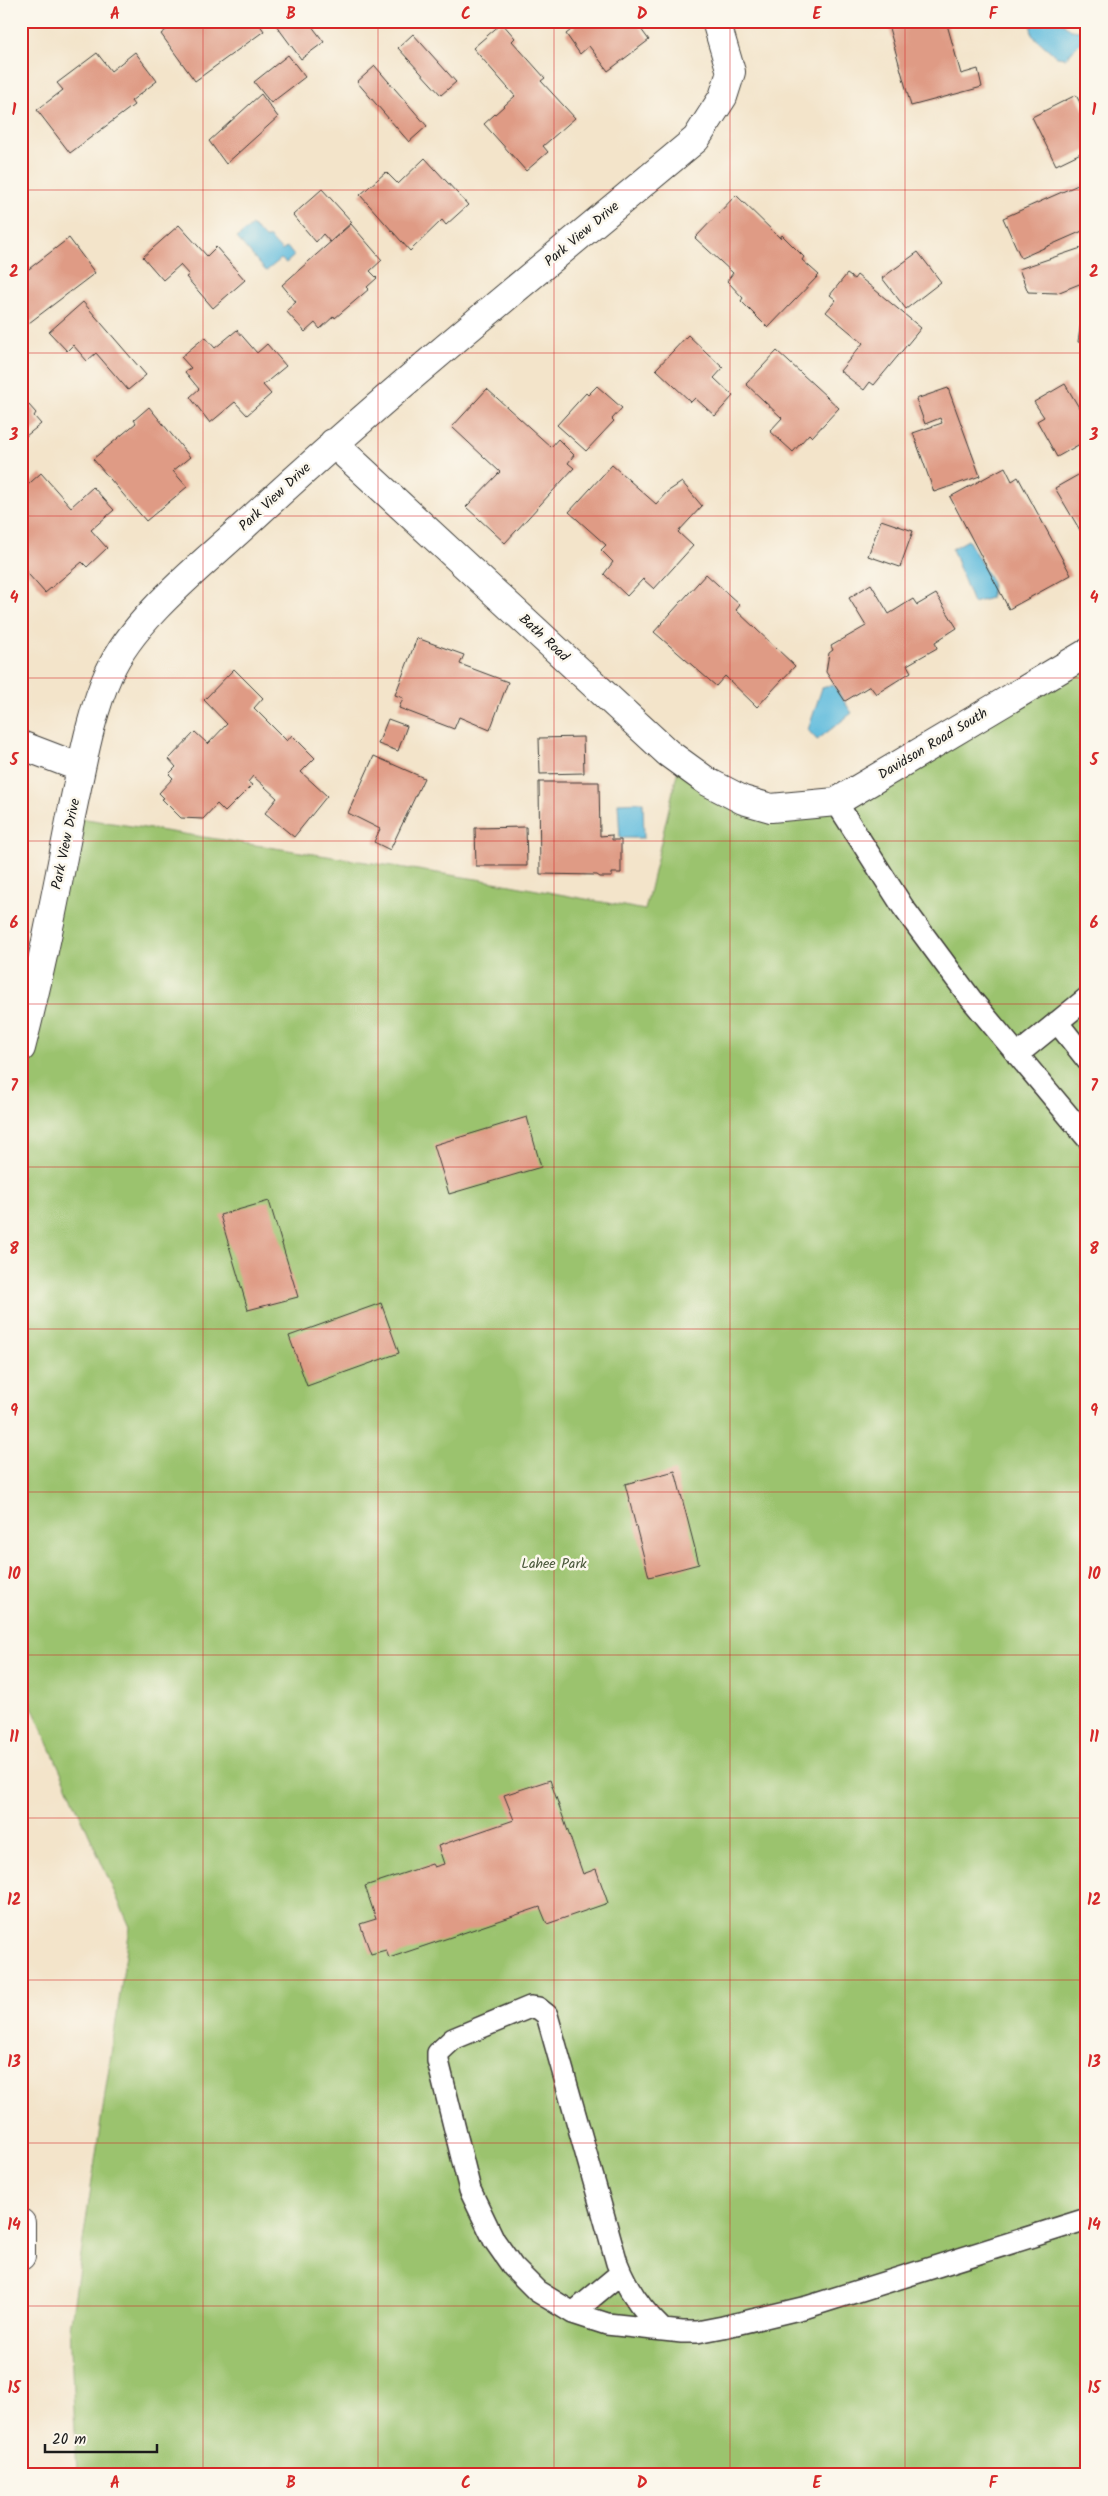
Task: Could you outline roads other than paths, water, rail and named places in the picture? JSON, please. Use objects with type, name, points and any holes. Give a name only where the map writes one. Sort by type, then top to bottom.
[{"type":"street","name":"Park View Drive","points":[[21,1048],[33,1002],[81,768],[100,696],[120,652],[141,626],[178,588],[333,443],[696,138],[723,97],[731,72],[716,21]]},
{"type":"street","name":"Bath Road","points":[[333,443],[668,753],[708,782],[743,800],[771,808]]},
{"type":"street","name":"Davidson Road South","points":[[771,808],[836,802],[1087,653]]},
{"type":"street","points":[[21,745],[81,768]]},
{"type":"street","points":[[21,2223],[21,2256]]},
{"type":"lane","points":[[836,802],[903,907],[971,1000],[1087,1138]]},
{"type":"lane","points":[[1017,1055],[1087,998]]},
{"type":"lane","points":[[1058,1022],[1087,1060]]},
{"type":"lane","points":[[661,2328],[636,2301],[621,2273],[603,2218],[547,2016],[538,2008],[530,2008],[453,2039],[438,2053],[438,2061],[470,2190],[494,2240],[513,2267],[537,2291],[573,2313],[607,2324],[697,2332],[807,2307],[1087,2219]]},
{"type":"lane","points":[[573,2313],[621,2273]]},
{"type":"water","points":[[1034,21],[1061,21],[1071,30],[1080,31],[1084,36],[1066,58],[1057,57],[1032,35],[1031,27]]},
{"type":"water","points":[[252,225],[265,238],[270,238],[282,251],[287,247],[294,256],[286,263],[281,259],[266,271],[237,238]]},
{"type":"water","points":[[968,540],[992,582],[991,598],[973,603],[952,549]]},
{"type":"water","points":[[833,685],[852,713],[817,740],[808,730],[822,688]]},
{"type":"water","points":[[643,802],[644,838],[620,838],[618,803]]},
{"type":"park label","name":"Lahee Park","points":[[554,1564]]}]
